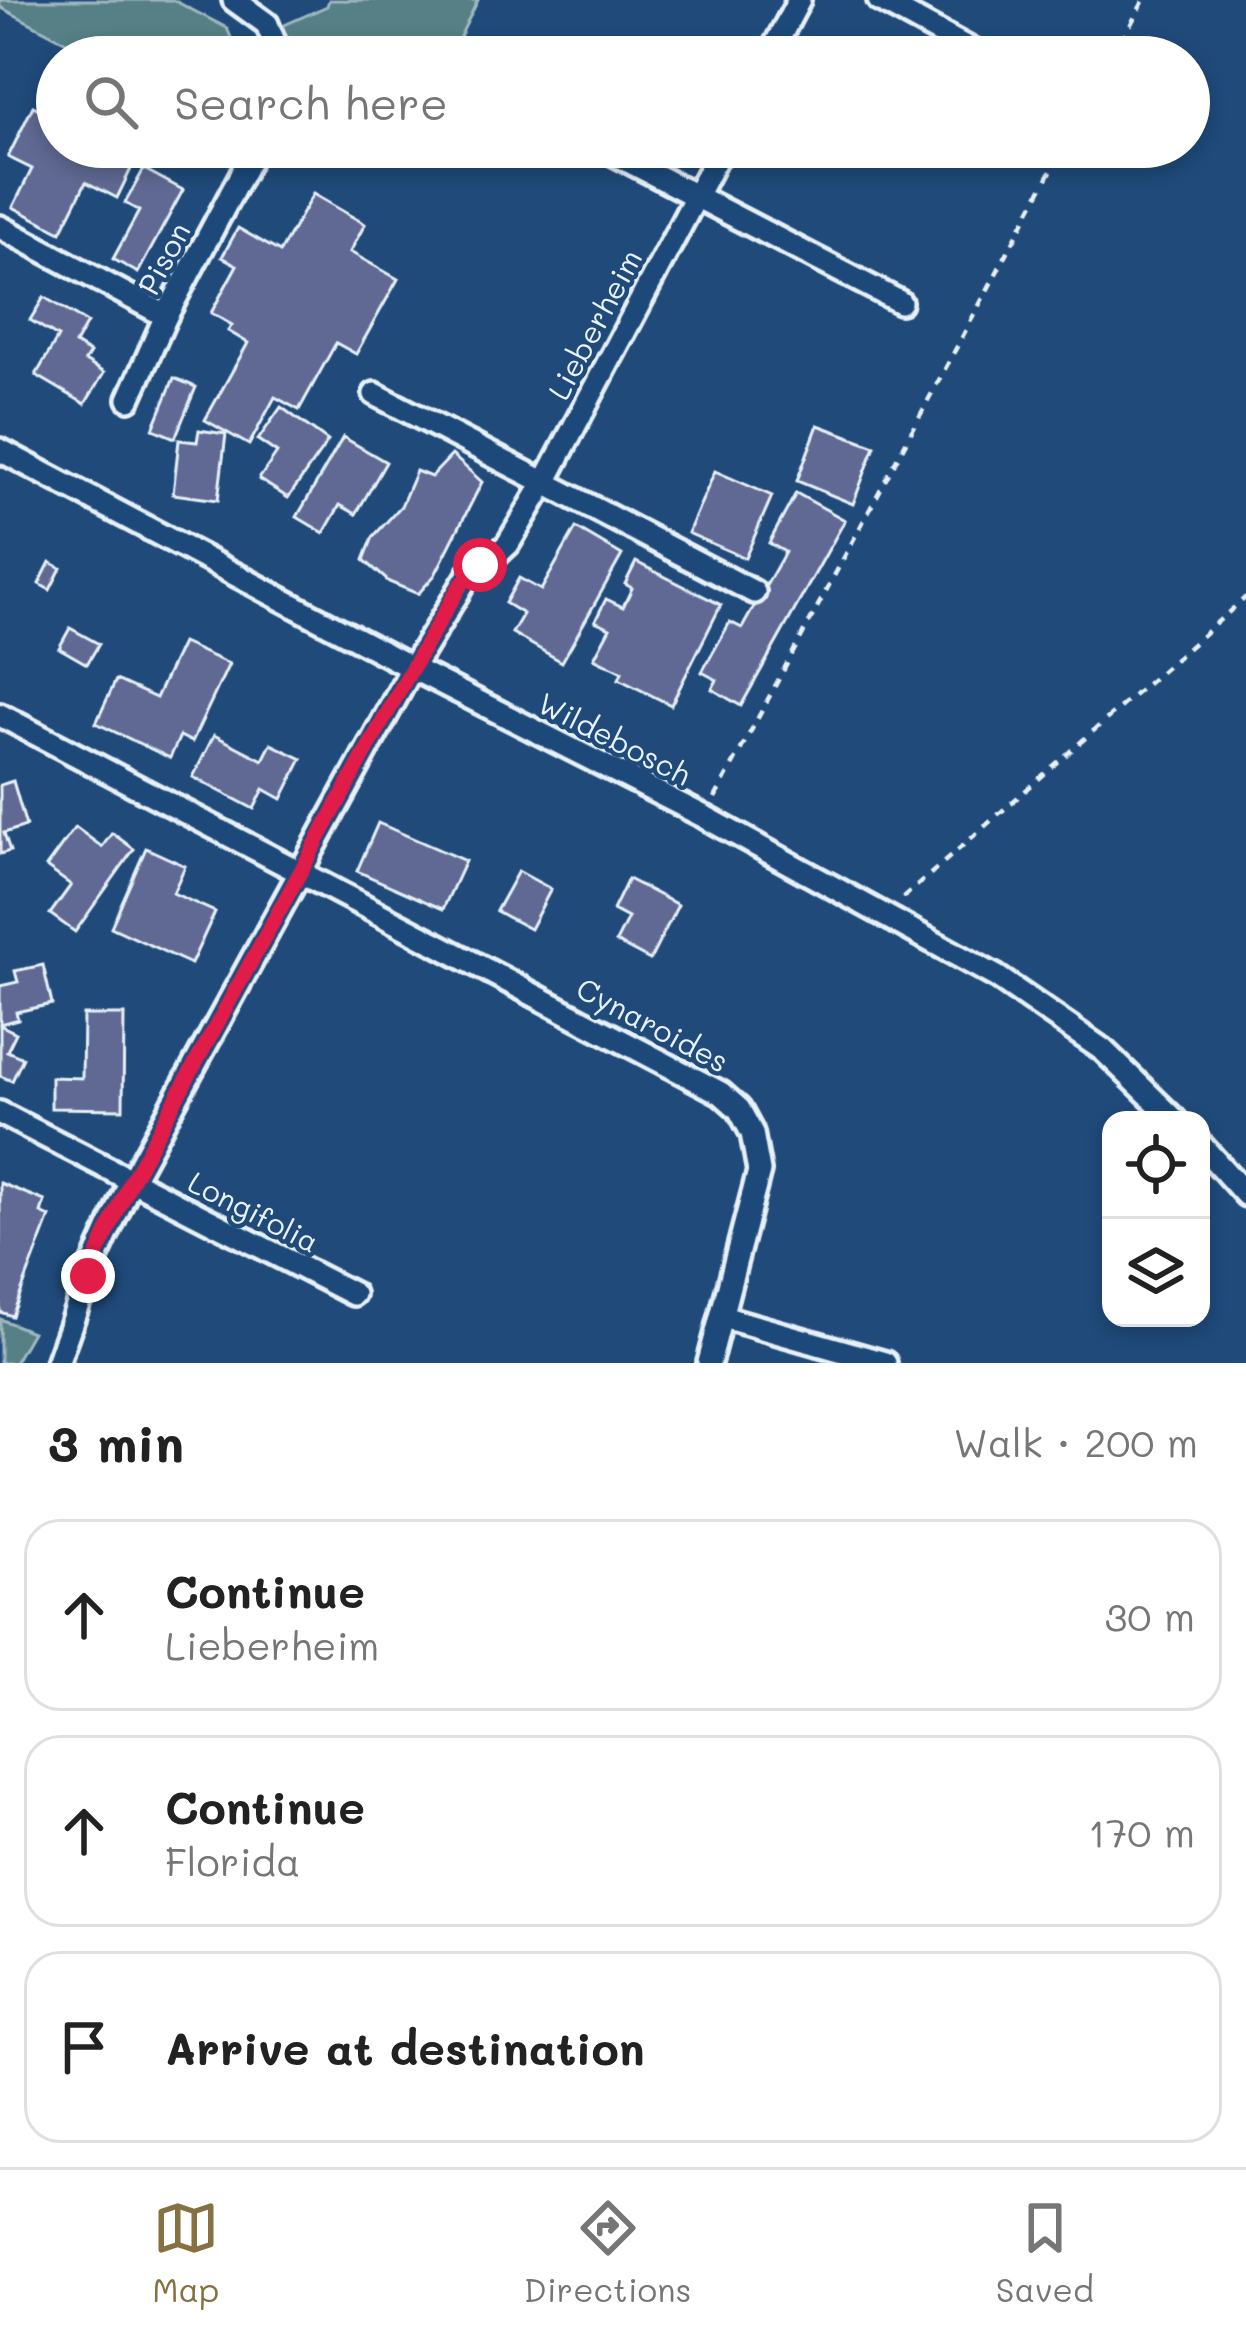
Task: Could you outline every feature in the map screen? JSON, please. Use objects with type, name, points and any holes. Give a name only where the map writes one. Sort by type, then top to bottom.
[{"type":"street","points":[[234,0],[267,24],[272,36]]},
{"type":"street","points":[[780,36],[799,0]]},
{"type":"street","points":[[879,0],[946,36]]},
{"type":"street","name":"Pison","points":[[129,399],[166,316],[245,168]]},
{"type":"street","points":[[644,168],[900,302]]},
{"type":"street","name":"Lieberheim","points":[[57,1363],[88,1276],[130,1183],[460,586],[471,571],[501,553],[545,482],[711,168]]},
{"type":"street","points":[[0,227],[166,316]]},
{"type":"street","points":[[375,394],[754,592]]},
{"type":"street","name":"Wildebosch","points":[[0,450],[884,915],[1052,1011],[1103,1050],[1166,1111]]},
{"type":"street","points":[[0,715],[301,874]]},
{"type":"street","name":"Cynaroides","points":[[301,874],[698,1079],[739,1109],[752,1133],[759,1171],[709,1363]]},
{"type":"street","name":"Longifolia","points":[[0,1113],[353,1294]]},
{"type":"street","points":[[1210,1155],[1246,1195]]},
{"type":"street","points":[[723,1317],[885,1363]]},
{"type":"path","points":[[1124,36],[1144,0]]},
{"type":"path","points":[[705,818],[1053,168]]},
{"type":"path","points":[[884,915],[1246,597]]},
{"type":"green space","points":[[0,0],[173,0],[227,28],[230,36],[55,36],[0,7]]},
{"type":"green space","points":[[329,0],[478,0],[460,36],[273,36],[271,31],[327,6]]},
{"type":"green space","points":[[0,1319],[32,1332],[14,1363],[0,1363]]},
{"type":"building","points":[[33,106],[36,168],[131,169],[117,198],[86,182],[61,232],[13,207],[32,169],[8,157]]},
{"type":"building","points":[[144,169],[183,190],[138,273],[113,259],[139,211],[125,203]]},
{"type":"building","points":[[313,194],[365,224],[350,252],[398,279],[356,354],[336,343],[299,410],[275,397],[249,445],[205,420],[248,343],[228,331],[232,325],[211,313],[237,265],[222,257],[238,228],[280,252]]},
{"type":"building","points":[[44,297],[87,323],[75,344],[90,353],[85,361],[104,373],[85,404],[36,375],[58,337],[30,320]]},
{"type":"building","points":[[174,378],[196,387],[175,438],[153,429]]},
{"type":"building","points":[[281,407],[328,441],[288,498],[259,479],[277,453],[258,440]]},
{"type":"building","points":[[818,425],[875,446],[853,504],[797,481]]},
{"type":"building","points":[[199,430],[226,434],[218,500],[173,494],[179,440],[197,442]]},
{"type":"building","points":[[343,437],[386,462],[356,514],[340,505],[324,533],[297,517]]},
{"type":"building","points":[[452,455],[482,482],[435,575],[418,594],[389,582],[364,560],[373,537],[401,506],[416,471],[431,477]]},
{"type":"building","points":[[715,471],[772,496],[745,558],[688,533]]},
{"type":"building","points":[[796,493],[845,520],[741,706],[712,689],[717,680],[702,672],[730,622],[742,628],[785,552],[769,543]]},
{"type":"building","points":[[576,528],[622,555],[562,662],[512,633],[523,614],[505,603],[519,578],[541,590]]},
{"type":"building","points":[[50,562],[61,568],[50,590],[39,584]]},
{"type":"building","points":[[636,562],[721,605],[671,705],[619,679],[622,672],[594,658],[610,628],[595,621],[606,599],[623,607],[632,588],[625,584]]},
{"type":"building","points":[[70,628],[99,644],[87,664],[59,648]]},
{"type":"building","points":[[182,643],[229,664],[192,742],[180,736],[170,758],[96,723],[116,680],[156,698]]},
{"type":"building","points":[[214,735],[263,760],[271,744],[302,759],[282,799],[264,789],[254,809],[193,777]]},
{"type":"building","points":[[13,781],[26,826],[4,833],[10,851],[0,854],[0,785]]},
{"type":"building","points":[[378,823],[465,861],[443,909],[357,871]]},
{"type":"building","points":[[75,827],[102,847],[112,833],[134,849],[75,932],[50,914],[71,885],[46,867]]},
{"type":"building","points":[[146,848],[185,866],[173,893],[215,912],[191,964],[111,927]]},
{"type":"building","points":[[518,871],[551,889],[530,929],[496,911]]},
{"type":"building","points":[[628,879],[678,905],[650,960],[616,942],[628,918],[613,910]]},
{"type":"building","points":[[43,965],[52,1004],[16,1012],[18,1019],[0,1024],[0,986],[18,982],[15,971]]},
{"type":"building","points":[[83,1015],[124,1015],[123,1109],[51,1108],[51,1077],[82,1078]]},
{"type":"building","points":[[0,1025],[16,1033],[7,1051],[23,1058],[12,1081],[0,1076]]},
{"type":"building","points":[[0,1183],[45,1201],[41,1213],[50,1217],[12,1316],[0,1312]]},
{"type":"route","points":[[88,1276],[130,1183],[412,668],[460,586],[480,565]]}]
